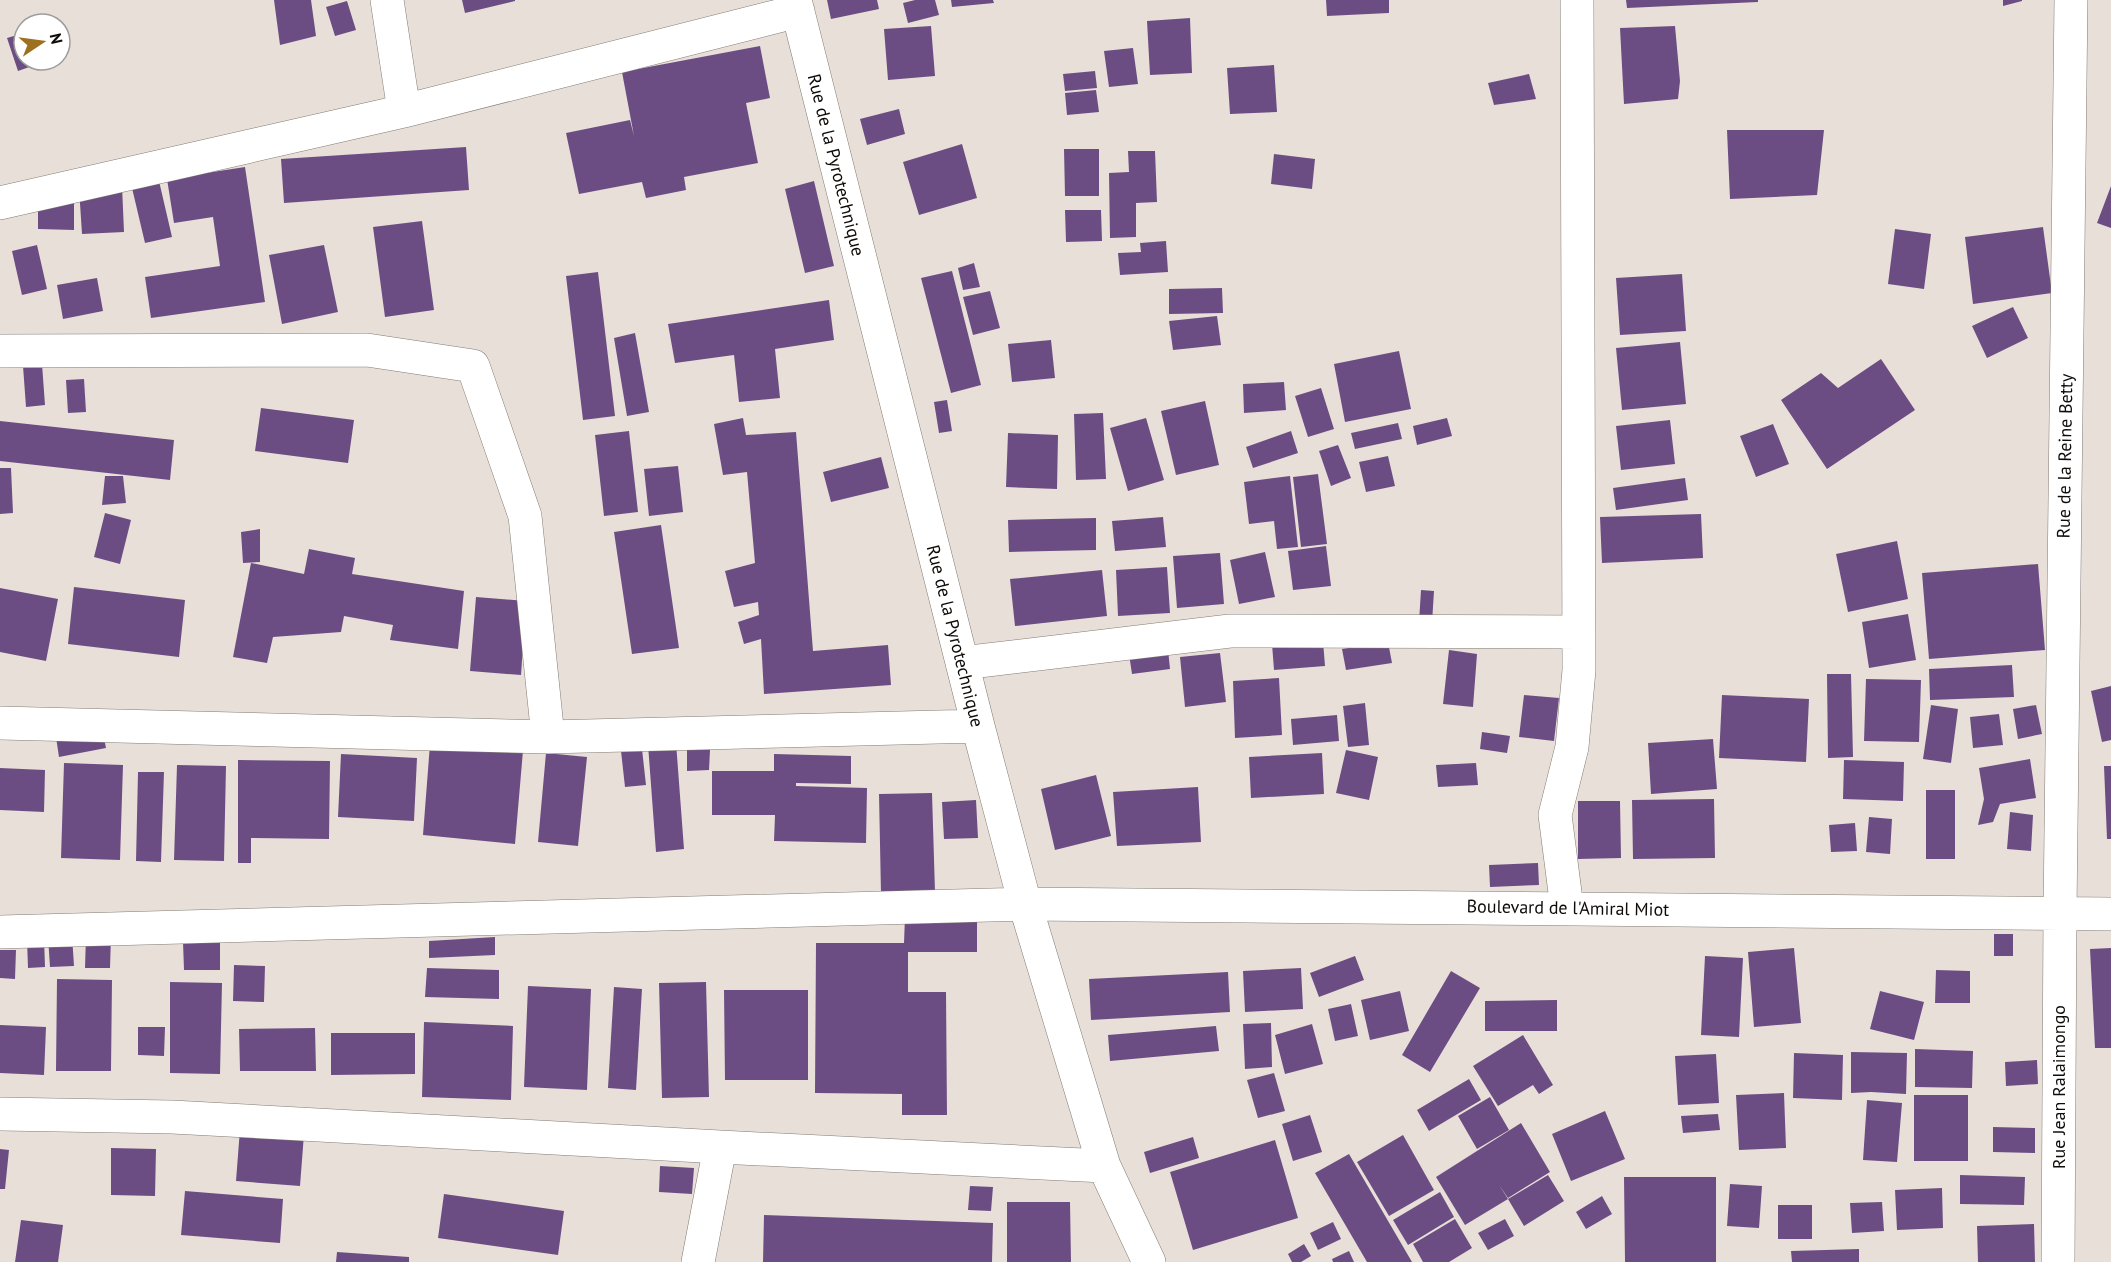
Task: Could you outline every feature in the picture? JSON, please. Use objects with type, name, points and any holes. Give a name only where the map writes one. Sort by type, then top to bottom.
[{"type":"street","points":[[387,0],[404,111]]},
{"type":"street","points":[[1567,908],[1555,815],[1572,747],[1579,670],[1577,0]]},
{"type":"street","name":"Rue de la Reine Betty","points":[[2060,913],[2071,0]]},
{"type":"street","points":[[0,203],[404,111],[796,5]]},
{"type":"street","name":"Rue de la Pyrotechnique","points":[[796,5],[1025,904],[1104,1166],[1149,1262]]},
{"type":"street","points":[[0,351],[367,350],[473,366],[525,516],[548,737]]},
{"type":"street","points":[[962,663],[1230,631],[1579,632]]},
{"type":"street","points":[[0,723],[548,737],[978,726]]},
{"type":"street","name":"Boulevard de l'Amiral Miot","points":[[0,932],[1025,904],[2111,914]]},
{"type":"street","name":"Rue Jean Ralaimongo","points":[[2058,1262],[2060,913]]},
{"type":"street","points":[[0,1114],[172,1117],[1104,1166]]},
{"type":"street","points":[[698,1262],[720,1147]]},
{"type":"building","points":[[274,0],[311,0],[316,36],[280,45]]},
{"type":"building","points":[[462,0],[515,0],[515,1],[465,13]]},
{"type":"building","points":[[827,0],[877,0],[879,9],[831,19]]},
{"type":"building","points":[[915,0],[935,0],[939,15],[908,23],[903,3]]},
{"type":"building","points":[[951,0],[993,0],[994,3],[952,7]]},
{"type":"building","points":[[1326,0],[1389,0],[1389,13],[1327,16]]},
{"type":"building","points":[[1626,0],[1758,0],[1758,2],[1627,8]]},
{"type":"building","points":[[2003,0],[2022,0],[2022,1],[2003,6]]},
{"type":"building","points":[[347,1],[356,30],[335,36],[326,7]]},
{"type":"building","points":[[1190,18],[1192,73],[1150,75],[1147,21]]},
{"type":"building","points":[[931,26],[935,76],[888,80],[884,29]]},
{"type":"building","points":[[1675,26],[1680,81],[1678,99],[1624,104],[1620,28]]},
{"type":"building","points":[[12,37],[12,53],[7,38]]},
{"type":"building","points":[[760,46],[770,98],[746,103],[758,163],[684,177],[686,190],[646,198],[642,182],[579,194],[566,133],[630,120],[634,136],[622,72]]},
{"type":"building","points":[[1133,48],[1138,84],[1109,87],[1104,51]]},
{"type":"building","points":[[1274,65],[1277,112],[1230,114],[1227,68]]},
{"type":"building","points":[[1095,71],[1097,88],[1065,91],[1063,74]]},
{"type":"building","points":[[1529,74],[1536,99],[1494,105],[1488,83]]},
{"type":"building","points":[[1096,90],[1099,112],[1067,115],[1065,93]]},
{"type":"building","points":[[899,109],[905,134],[867,145],[860,119]]},
{"type":"building","points":[[1727,130],[1824,130],[1817,195],[1730,199]]},
{"type":"building","points":[[962,144],[977,198],[919,215],[903,162]]},
{"type":"building","points":[[466,147],[469,190],[284,203],[281,159]]},
{"type":"building","points":[[1064,149],[1099,149],[1099,196],[1065,196]]},
{"type":"building","points":[[1128,151],[1155,151],[1157,202],[1136,203],[1136,237],[1110,238],[1109,173],[1129,172]]},
{"type":"building","points":[[1274,154],[1315,159],[1312,189],[1271,184]]},
{"type":"building","points":[[245,167],[265,302],[151,318],[145,277],[220,266],[213,217],[174,223],[167,179]]},
{"type":"building","points":[[159,181],[172,237],[145,243],[132,188]]},
{"type":"building","points":[[814,181],[834,266],[805,273],[785,189]]},
{"type":"building","points":[[122,186],[124,232],[82,234],[79,188]]},
{"type":"building","points":[[2111,186],[2111,228],[2097,223]]},
{"type":"building","points":[[38,194],[74,194],[74,230],[38,229]]},
{"type":"building","points":[[1065,210],[1101,210],[1102,241],[1066,242]]},
{"type":"building","points":[[422,221],[434,310],[385,317],[373,227]]},
{"type":"building","points":[[2043,227],[2052,293],[1973,304],[1965,237]]},
{"type":"building","points":[[1895,229],[1931,234],[1924,289],[1888,284]]},
{"type":"building","points":[[1166,241],[1168,272],[1120,275],[1118,253],[1141,252],[1140,243]]},
{"type":"building","points":[[37,245],[47,289],[22,295],[12,251]]},
{"type":"building","points":[[324,245],[338,312],[282,324],[269,255]]},
{"type":"building","points":[[974,263],[980,287],[963,290],[958,268]]},
{"type":"building","points":[[952,271],[981,385],[951,393],[921,278]]},
{"type":"building","points":[[598,272],[615,416],[583,420],[566,276]]},
{"type":"building","points":[[1682,274],[1686,331],[1620,335],[1616,278]]},
{"type":"building","points":[[97,278],[103,311],[63,319],[57,285]]},
{"type":"building","points":[[1222,288],[1223,313],[1169,314],[1169,289]]},
{"type":"building","points":[[990,291],[1000,328],[973,335],[963,297]]},
{"type":"building","points":[[829,300],[834,340],[775,349],[780,398],[739,402],[734,355],[675,363],[668,324]]},
{"type":"building","points":[[2013,307],[2028,338],[1987,358],[1972,326]]},
{"type":"building","points":[[1217,316],[1221,345],[1173,350],[1169,321]]},
{"type":"building","points":[[635,333],[649,412],[627,416],[614,338]]},
{"type":"building","points":[[1051,340],[1055,378],[1012,382],[1008,344]]},
{"type":"building","points":[[1680,342],[1686,404],[1622,410],[1616,348]]},
{"type":"building","points":[[1399,351],[1411,409],[1345,422],[1334,364]]},
{"type":"building","points":[[1881,359],[1915,410],[1827,469],[1781,400],[1821,373],[1838,388]]},
{"type":"building","points":[[42,364],[45,405],[26,407],[23,366]]},
{"type":"building","points":[[84,379],[86,412],[68,413],[66,380]]},
{"type":"building","points":[[1284,382],[1286,410],[1244,413],[1243,384]]},
{"type":"building","points":[[1321,388],[1334,429],[1308,437],[1295,396]]},
{"type":"building","points":[[947,400],[952,431],[939,433],[934,402]]},
{"type":"building","points":[[1205,401],[1219,465],[1176,475],[1161,411]]},
{"type":"building","points":[[261,408],[354,420],[348,463],[255,451]]},
{"type":"building","points":[[1103,413],[1106,479],[1076,480],[1074,414]]},
{"type":"building","points":[[743,418],[746,435],[796,432],[813,651],[888,645],[891,685],[764,694],[761,639],[744,644],[738,622],[759,615],[758,602],[734,607],[725,571],[755,563],[747,472],[723,475],[714,424]]},
{"type":"building","points":[[1146,418],[1164,480],[1128,491],[1110,428]]},
{"type":"building","points":[[1447,418],[1452,436],[1417,445],[1413,426]]},
{"type":"building","points":[[1670,420],[1675,464],[1621,470],[1616,426]]},
{"type":"building","points":[[0,421],[174,440],[170,480],[0,461]]},
{"type":"building","points":[[1398,423],[1402,439],[1355,449],[1351,433]]},
{"type":"building","points":[[1773,424],[1789,464],[1756,477],[1740,436]]},
{"type":"building","points":[[629,431],[638,512],[604,516],[595,435]]},
{"type":"building","points":[[1291,431],[1298,453],[1253,468],[1246,447]]},
{"type":"building","points":[[1008,433],[1058,435],[1057,489],[1006,487]]},
{"type":"building","points":[[1338,445],[1351,478],[1331,486],[1319,451]]},
{"type":"building","points":[[1388,456],[1395,486],[1366,492],[1359,462]]},
{"type":"building","points":[[881,457],[889,488],[831,502],[823,472]]},
{"type":"building","points":[[678,466],[683,512],[649,516],[644,469]]},
{"type":"building","points":[[0,468],[11,468],[13,513],[0,514]]},
{"type":"building","points":[[1318,474],[1327,544],[1301,547],[1293,477]]},
{"type":"building","points":[[105,476],[123,476],[126,503],[102,505]]},
{"type":"building","points":[[1290,476],[1298,547],[1277,549],[1274,521],[1249,524],[1244,482]]},
{"type":"building","points":[[1685,478],[1688,500],[1616,510],[1613,488]]},
{"type":"building","points":[[105,513],[131,520],[120,564],[94,557]]},
{"type":"building","points":[[1701,514],[1703,558],[1602,563],[1600,517]]},
{"type":"building","points":[[1163,517],[1166,547],[1115,551],[1112,521]]},
{"type":"building","points":[[1096,518],[1096,550],[1009,552],[1008,520]]},
{"type":"building","points":[[661,525],[679,648],[632,654],[614,532]]},
{"type":"building","points":[[260,529],[260,562],[243,563],[241,532]]},
{"type":"building","points":[[1897,541],[1908,599],[1848,612],[1836,554]]},
{"type":"building","points":[[1326,546],[1331,586],[1293,590],[1288,551]]},
{"type":"building","points":[[309,549],[355,558],[352,574],[464,591],[458,649],[390,640],[393,625],[344,616],[341,632],[273,637],[267,663],[233,657],[251,563],[304,574]]},
{"type":"building","points":[[1265,552],[1275,597],[1239,604],[1230,560]]},
{"type":"building","points":[[1220,553],[1224,604],[1177,608],[1173,556]]},
{"type":"building","points":[[2038,564],[2045,650],[1929,659],[1922,573]]},
{"type":"building","points":[[1167,567],[1170,613],[1118,616],[1116,570]]},
{"type":"building","points":[[1102,570],[1107,616],[1015,626],[1010,579]]},
{"type":"building","points":[[74,587],[185,600],[179,657],[68,644]]},
{"type":"building","points":[[0,588],[58,599],[46,661],[0,652]]},
{"type":"building","points":[[1421,590],[1434,591],[1432,623],[1419,622]]},
{"type":"building","points":[[476,597],[526,601],[521,675],[470,671]]},
{"type":"building","points":[[1908,614],[1916,660],[1869,668],[1862,622]]},
{"type":"building","points":[[1323,641],[1325,666],[1274,670],[1272,644]]},
{"type":"building","points":[[1388,642],[1392,663],[1346,670],[1342,649]]},
{"type":"building","points":[[1168,649],[1170,669],[1132,674],[1129,654]]},
{"type":"building","points":[[1449,650],[1477,654],[1473,707],[1443,704]]},
{"type":"building","points":[[1220,653],[1226,702],[1185,707],[1180,657]]},
{"type":"building","points":[[2012,665],[2014,697],[1930,700],[1929,669]]},
{"type":"building","points":[[1827,674],[1851,674],[1853,757],[1828,758]]},
{"type":"building","points":[[1279,678],[1282,735],[1235,738],[1233,681]]},
{"type":"building","points":[[1866,679],[1921,680],[1919,742],[1864,741]]},
{"type":"building","points":[[2111,686],[2111,740],[2102,742],[2091,691]]},
{"type":"building","points":[[1524,695],[1559,698],[1554,741],[1519,737]]},
{"type":"building","points":[[1722,695],[1809,699],[1806,762],[1719,758]]},
{"type":"building","points":[[1365,703],[1369,745],[1348,747],[1343,706]]},
{"type":"building","points":[[1931,705],[1958,709],[1951,763],[1923,759]]},
{"type":"building","points":[[2036,705],[2042,734],[2018,739],[2013,709]]},
{"type":"building","points":[[1999,714],[2003,745],[1973,748],[1970,717]]},
{"type":"building","points":[[1337,715],[1339,741],[1293,745],[1291,719]]},
{"type":"building","points":[[102,728],[106,748],[59,757],[56,737]]},
{"type":"building","points":[[675,729],[684,849],[656,852],[647,731]]},
{"type":"building","points":[[711,730],[709,770],[687,771],[687,731]]},
{"type":"building","points":[[431,731],[524,739],[515,844],[423,835]]},
{"type":"building","points":[[1482,732],[1510,736],[1507,753],[1480,749]]},
{"type":"building","points":[[1713,739],[1717,789],[1651,794],[1648,743]]},
{"type":"building","points":[[641,740],[646,785],[625,787],[620,742]]},
{"type":"building","points":[[1346,750],[1378,757],[1369,800],[1336,793]]},
{"type":"building","points":[[546,753],[587,757],[578,846],[538,842]]},
{"type":"building","points":[[1322,753],[1324,794],[1251,798],[1249,757]]},
{"type":"building","points":[[341,754],[417,758],[414,821],[338,817]]},
{"type":"building","points":[[774,754],[851,756],[851,784],[796,783],[796,786],[867,788],[866,843],[774,841],[775,815],[712,815],[712,771],[774,771]]},
{"type":"building","points":[[2030,759],[2036,798],[2000,804],[1993,822],[1978,825],[1984,799],[1979,768]]},
{"type":"building","points":[[238,760],[330,761],[329,839],[251,838],[251,863],[238,863]]},
{"type":"building","points":[[1844,760],[1904,762],[1903,801],[1843,799]]},
{"type":"building","points":[[64,763],[123,765],[120,860],[61,858]]},
{"type":"building","points":[[1476,763],[1478,785],[1438,787],[1436,765]]},
{"type":"building","points":[[177,765],[226,766],[224,861],[174,860]]},
{"type":"building","points":[[2104,766],[2111,766],[2111,839],[2107,839]]},
{"type":"building","points":[[0,768],[45,770],[44,812],[0,810]]},
{"type":"building","points":[[138,772],[164,772],[161,862],[136,861]]},
{"type":"building","points":[[1096,775],[1111,836],[1055,850],[1041,789]]},
{"type":"building","points":[[1198,787],[1201,842],[1117,846],[1113,792]]},
{"type":"building","points":[[1926,790],[1955,790],[1955,859],[1926,859]]},
{"type":"building","points":[[932,793],[935,892],[881,894],[879,794]]},
{"type":"building","points":[[1714,799],[1715,858],[1633,859],[1632,800]]},
{"type":"building","points":[[976,800],[978,838],[944,839],[942,802]]},
{"type":"building","points":[[1578,801],[1620,801],[1621,858],[1578,859]]},
{"type":"building","points":[[2010,812],[2033,815],[2031,851],[2007,849]]},
{"type":"building","points":[[1869,817],[1892,819],[1890,854],[1866,852]]},
{"type":"building","points":[[1855,823],[1857,851],[1831,852],[1829,825]]},
{"type":"building","points":[[1538,863],[1539,885],[1490,887],[1489,865]]},
{"type":"building","points":[[905,916],[977,916],[977,952],[908,952],[908,992],[946,992],[947,1115],[902,1115],[902,1094],[815,1093],[816,943],[904,943]]},
{"type":"building","points":[[1994,934],[2013,934],[2013,956],[1994,956]]},
{"type":"building","points":[[72,935],[74,966],[50,967],[48,937]]},
{"type":"building","points":[[86,935],[111,936],[110,968],[85,968]]},
{"type":"building","points":[[495,937],[495,955],[429,958],[429,941]]},
{"type":"building","points":[[44,938],[45,967],[28,968],[27,940]]},
{"type":"building","points":[[183,942],[220,942],[220,970],[184,970]]},
{"type":"building","points":[[1794,948],[1801,1023],[1754,1027],[1748,952]]},
{"type":"building","points":[[2111,948],[2111,1048],[2095,1048],[2090,949]]},
{"type":"building","points":[[0,950],[16,950],[15,979],[0,978]]},
{"type":"building","points":[[1355,956],[1364,980],[1319,997],[1310,973]]},
{"type":"building","points":[[1705,956],[1743,958],[1739,1037],[1701,1035]]},
{"type":"building","points":[[234,965],[265,966],[264,1002],[233,1001]]},
{"type":"building","points":[[427,968],[499,970],[499,999],[425,997]]},
{"type":"building","points":[[1301,968],[1303,1009],[1245,1012],[1243,971]]},
{"type":"building","points":[[1936,970],[1970,971],[1970,1003],[1935,1003]]},
{"type":"building","points":[[1451,971],[1480,988],[1430,1072],[1402,1055]]},
{"type":"building","points":[[1228,972],[1230,1012],[1091,1020],[1089,979]]},
{"type":"building","points":[[57,979],[112,980],[111,1071],[56,1071]]},
{"type":"building","points":[[170,982],[222,983],[220,1074],[170,1073]]},
{"type":"building","points":[[706,982],[709,1097],[662,1098],[659,983]]},
{"type":"building","points":[[528,986],[591,989],[587,1090],[524,1087]]},
{"type":"building","points":[[614,987],[642,989],[636,1090],[608,1088]]},
{"type":"building","points":[[724,990],[808,990],[808,1080],[725,1080]]},
{"type":"building","points":[[1400,991],[1409,1031],[1370,1040],[1361,1000]]},
{"type":"building","points":[[1880,991],[1924,1002],[1914,1040],[1870,1029]]},
{"type":"building","points":[[1557,1000],[1557,1031],[1485,1031],[1485,1001]]},
{"type":"building","points":[[1351,1004],[1358,1036],[1335,1041],[1328,1009]]},
{"type":"building","points":[[424,1022],[513,1026],[511,1100],[422,1097]]},
{"type":"building","points":[[1271,1023],[1272,1067],[1245,1069],[1243,1024]]},
{"type":"building","points":[[1312,1024],[1323,1064],[1285,1074],[1275,1035]]},
{"type":"building","points":[[0,1025],[46,1027],[44,1075],[0,1073]]},
{"type":"building","points":[[1216,1026],[1219,1051],[1110,1061],[1108,1035]]},
{"type":"building","points":[[138,1027],[165,1027],[164,1056],[138,1055]]},
{"type":"building","points":[[315,1028],[316,1071],[240,1071],[239,1029]]},
{"type":"building","points":[[331,1033],[415,1033],[415,1074],[331,1075]]},
{"type":"building","points":[[1523,1035],[1553,1085],[1539,1094],[1533,1085],[1498,1106],[1473,1066]]},
{"type":"building","points":[[1915,1049],[1973,1051],[1972,1088],[1915,1087]]},
{"type":"building","points":[[1851,1052],[1907,1053],[1906,1094],[1851,1093]]},
{"type":"building","points":[[1794,1053],[1843,1055],[1842,1100],[1793,1098]]},
{"type":"building","points":[[1716,1054],[1719,1103],[1678,1105],[1675,1056]]},
{"type":"building","points":[[2037,1060],[2038,1084],[2006,1086],[2005,1062]]},
{"type":"building","points":[[1274,1073],[1285,1111],[1258,1118],[1247,1080]]},
{"type":"building","points":[[1469,1079],[1481,1100],[1429,1131],[1417,1110]]},
{"type":"building","points":[[1784,1093],[1786,1148],[1739,1150],[1736,1095]]},
{"type":"building","points":[[1914,1095],[1968,1095],[1968,1161],[1914,1161]]},
{"type":"building","points":[[1490,1097],[1509,1130],[1477,1149],[1458,1116]]},
{"type":"building","points":[[1867,1100],[1902,1103],[1897,1162],[1863,1160]]},
{"type":"building","points":[[1605,1111],[1625,1159],[1571,1181],[1552,1134]]},
{"type":"building","points":[[1718,1114],[1720,1130],[1683,1133],[1681,1116]]},
{"type":"building","points":[[1310,1115],[1322,1152],[1293,1161],[1282,1124]]},
{"type":"building","points":[[1521,1123],[1550,1172],[1508,1198],[1499,1185],[1508,1199],[1465,1225],[1436,1177]]},
{"type":"building","points":[[1993,1127],[2035,1128],[2035,1153],[1993,1152]]},
{"type":"building","points":[[240,1129],[304,1134],[300,1186],[236,1181]]},
{"type":"building","points":[[1403,1135],[1434,1190],[1389,1216],[1357,1162]]},
{"type":"building","points":[[1193,1137],[1199,1158],[1150,1173],[1144,1152]]},
{"type":"building","points":[[1275,1140],[1298,1218],[1193,1250],[1170,1172]]},
{"type":"building","points":[[111,1148],[156,1149],[155,1196],[111,1195]]},
{"type":"building","points":[[0,1149],[9,1150],[5,1189],[0,1189]]},
{"type":"building","points":[[1349,1154],[1412,1262],[1367,1262],[1315,1173]]},
{"type":"building","points":[[660,1166],[694,1168],[692,1194],[659,1192]]},
{"type":"building","points":[[1548,1175],[1564,1201],[1524,1226],[1508,1199]]},
{"type":"building","points":[[1960,1175],[2025,1177],[2024,1205],[1960,1204]]},
{"type":"building","points":[[1624,1177],[1716,1177],[1716,1262],[1625,1262]]},
{"type":"building","points":[[1730,1184],[1762,1186],[1759,1228],[1727,1226]]},
{"type":"building","points":[[970,1186],[993,1187],[991,1211],[968,1210]]},
{"type":"building","points":[[1942,1188],[1943,1228],[1897,1230],[1895,1190]]},
{"type":"building","points":[[185,1191],[283,1199],[280,1243],[181,1235]]},
{"type":"building","points":[[1440,1192],[1454,1217],[1408,1245],[1393,1220]]},
{"type":"building","points":[[444,1194],[564,1211],[558,1255],[438,1238]]},
{"type":"building","points":[[1602,1196],[1612,1214],[1586,1229],[1576,1212]]},
{"type":"building","points":[[1007,1202],[1070,1202],[1071,1262],[1007,1262]]},
{"type":"building","points":[[1882,1202],[1884,1231],[1852,1233],[1850,1203]]},
{"type":"building","points":[[1778,1205],[1812,1205],[1812,1239],[1778,1239]]},
{"type":"building","points":[[764,1215],[993,1223],[992,1262],[763,1262]]},
{"type":"building","points":[[1455,1219],[1472,1248],[1449,1262],[1423,1262],[1413,1244]]},
{"type":"building","points":[[1505,1219],[1514,1236],[1488,1250],[1478,1233]]},
{"type":"building","points":[[21,1220],[63,1225],[58,1262],[15,1262]]},
{"type":"building","points":[[1333,1222],[1341,1239],[1318,1250],[1310,1233]]},
{"type":"building","points":[[2034,1224],[2035,1262],[1978,1262],[1977,1226]]},
{"type":"building","points":[[1304,1244],[1311,1256],[1301,1262],[1292,1262],[1288,1254]]},
{"type":"building","points":[[1859,1249],[1859,1262],[1792,1262],[1791,1251]]},
{"type":"building","points":[[1349,1251],[1354,1262],[1333,1262],[1332,1259]]},
{"type":"building","points":[[337,1252],[409,1257],[409,1262],[336,1262]]}]
